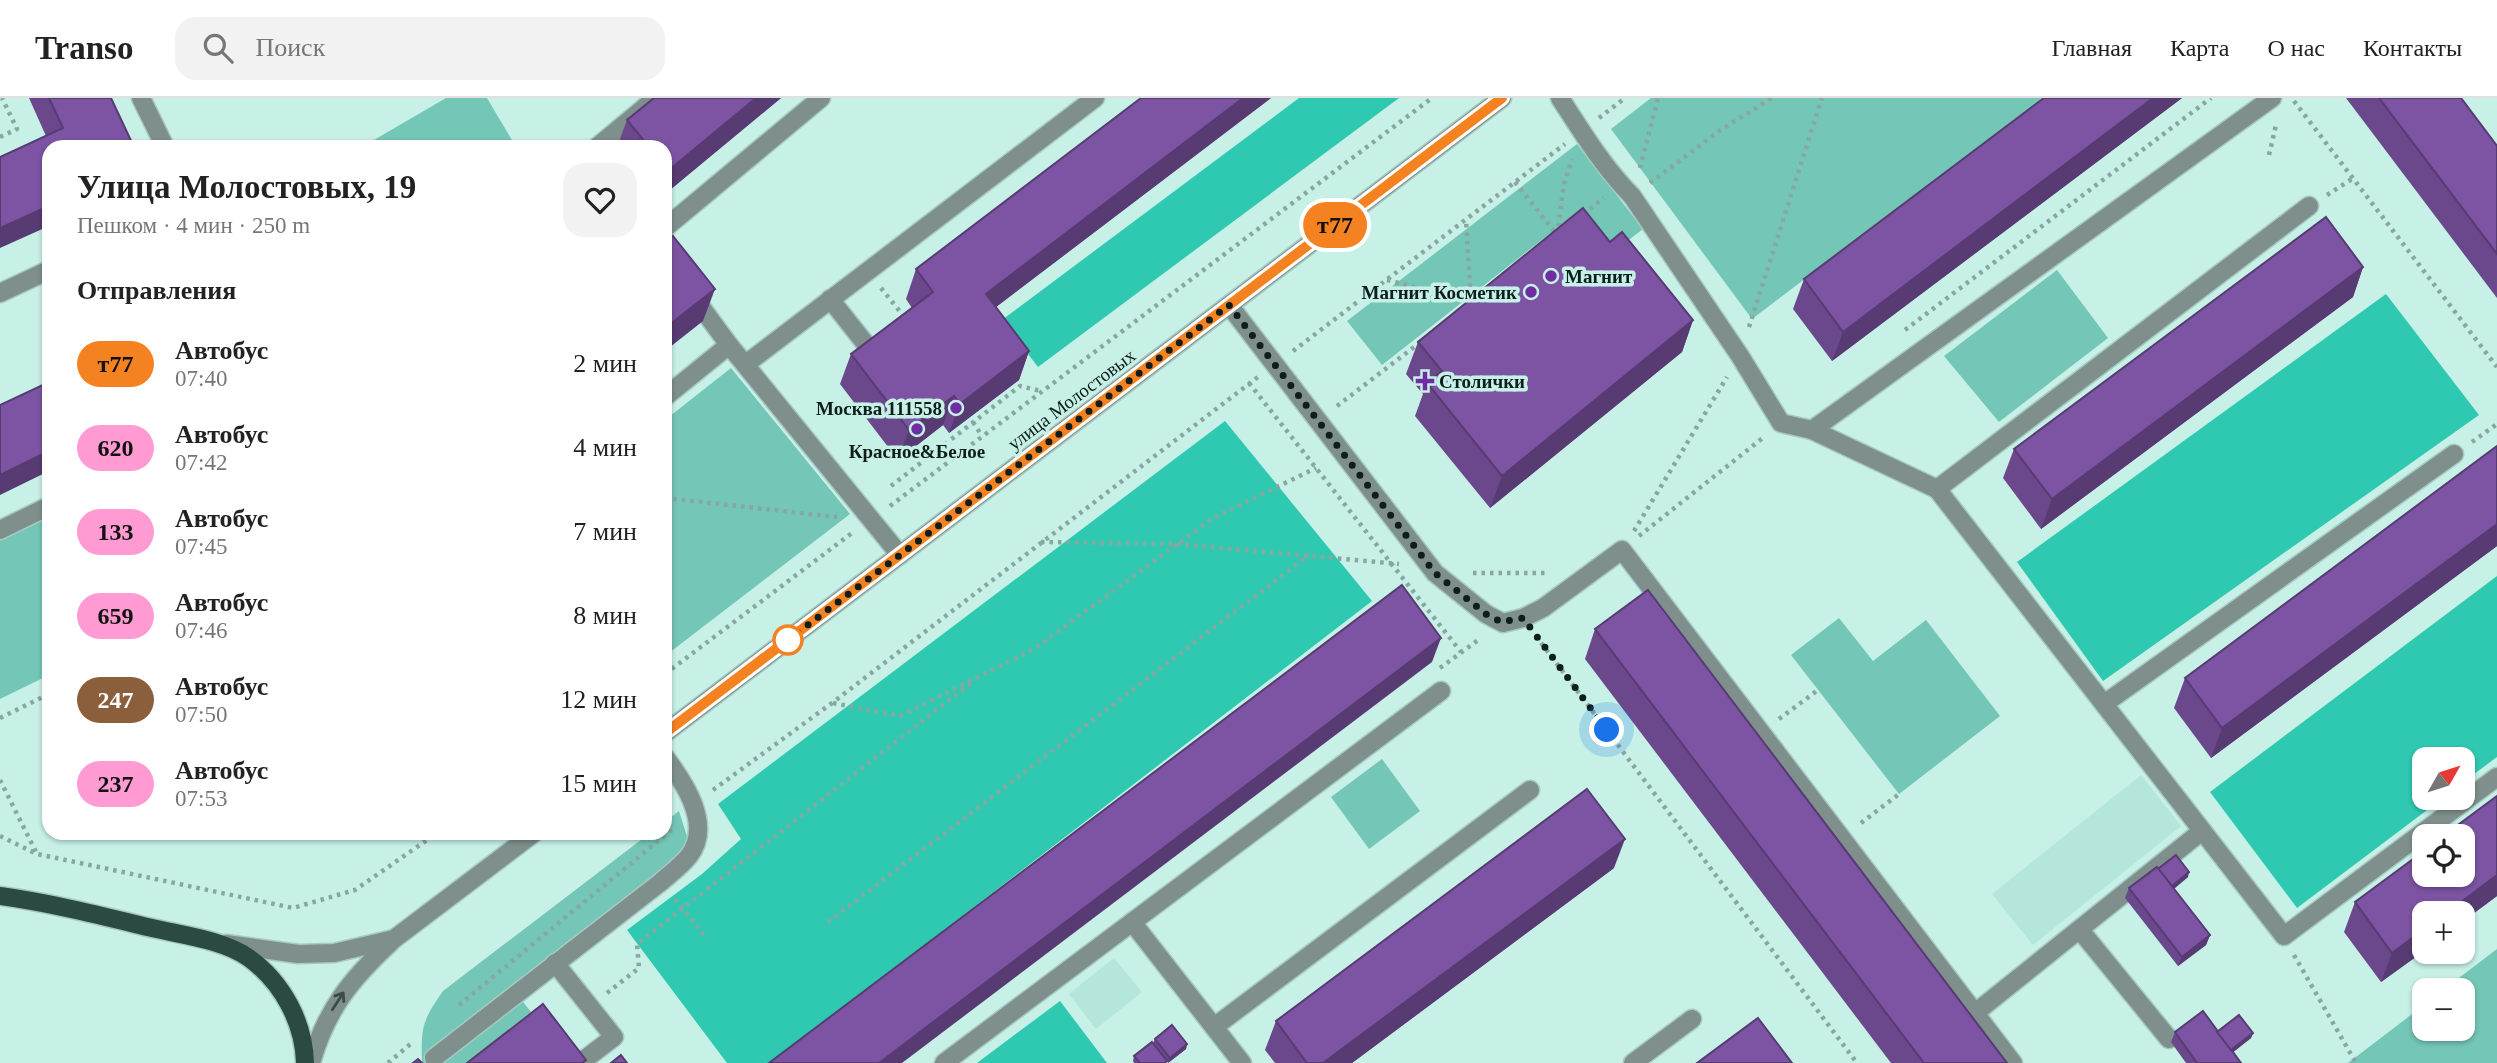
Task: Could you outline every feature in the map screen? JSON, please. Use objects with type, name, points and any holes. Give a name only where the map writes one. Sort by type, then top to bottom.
[{"type":"main road","points":[[0,887],[31,900]]},
{"type":"main road","points":[[0,896],[31,900],[249,952],[277,985],[297,1017],[305,1047],[305,1063]]},
{"type":"street","points":[[141,98],[162,140]]},
{"type":"street","points":[[605,140],[656,98]]},
{"type":"street","points":[[672,222],[821,98]]},
{"type":"street","points":[[746,364],[1095,98]]},
{"type":"street","name":"улица Молостовых","points":[[672,728],[1502,98]]},
{"type":"street","points":[[1560,98],[1740,356],[1781,423],[1812,430],[1937,489],[2284,936],[2497,778]]},
{"type":"street","points":[[1812,430],[2272,98]]},
{"type":"street","points":[[1937,489],[2309,206]]},
{"type":"street","points":[[672,268],[729,345],[900,555]]},
{"type":"street","points":[[0,293],[42,273]]},
{"type":"street","points":[[830,299],[876,357]]},
{"type":"street","points":[[1229,305],[1435,573],[1493,618],[1503,623],[1523,618],[1543,608],[1622,550],[2013,1063]]},
{"type":"street","points":[[672,391],[729,345]]},
{"type":"street","points":[[2104,704],[2454,454]]},
{"type":"street","points":[[0,530],[42,509]]},
{"type":"street","points":[[944,1063],[1441,691]]},
{"type":"street","points":[[434,1058],[661,882],[691,855],[699,832],[695,808],[672,766]]},
{"type":"street","points":[[1214,1027],[1530,790]]},
{"type":"street","points":[[1975,1013],[2202,831]]},
{"type":"street","points":[[311,1063],[331,1011],[370,961],[394,939],[525,840]]},
{"type":"street","points":[[1132,922],[1242,1063]]},
{"type":"street","points":[[2080,930],[2169,1039]]},
{"type":"street","points":[[249,952],[334,953],[394,939]]},
{"type":"street","points":[[555,963],[614,1037],[580,1063]]},
{"type":"street","points":[[1633,1063],[1692,1019]]},
{"type":"path","points":[[0,137],[17,129],[2,98]]},
{"type":"path","points":[[672,669],[1432,98]]},
{"type":"path","points":[[672,827],[718,785],[832,703],[1040,541],[1625,98]]},
{"type":"path","points":[[1626,190],[1658,98]]},
{"type":"path","points":[[1578,218],[1772,98]]},
{"type":"path","points":[[1622,550],[1740,356],[1822,98]]},
{"type":"path","points":[[1903,331],[2211,98]]},
{"type":"path","points":[[2292,98],[2497,367]]},
{"type":"path","points":[[1557,235],[1564,184],[1581,131]]},
{"type":"path","points":[[1515,182],[1557,235]]},
{"type":"path","points":[[1466,219],[1471,302]]},
{"type":"path","points":[[1557,235],[1567,227]]},
{"type":"path","points":[[1386,280],[1471,302]]},
{"type":"path","points":[[1460,311],[1482,294]]},
{"type":"path","points":[[897,308],[913,328]]},
{"type":"path","points":[[1319,420],[1427,336]]},
{"type":"path","points":[[1249,383],[1461,653]]},
{"type":"path","points":[[891,486],[1020,386],[1042,391]]},
{"type":"path","points":[[973,422],[982,436]]},
{"type":"path","points":[[1622,550],[1781,423]]},
{"type":"path","points":[[832,703],[900,716],[1034,649],[1213,518],[1316,468]]},
{"type":"path","points":[[672,499],[870,520]]},
{"type":"path","points":[[1040,541],[1177,544],[1390,562],[1435,573],[1589,573]]},
{"type":"path","points":[[828,922],[1309,555]]},
{"type":"path","points":[[1523,618],[1857,1063]]},
{"type":"path","points":[[590,1007],[639,968],[637,944],[979,676]]},
{"type":"path","points":[[1761,732],[1818,690]]},
{"type":"path","points":[[0,718],[42,697]]},
{"type":"path","points":[[0,780],[37,853]]},
{"type":"path","points":[[1842,838],[1899,794]]},
{"type":"path","points":[[0,836],[37,853],[293,908],[355,890],[427,840]]},
{"type":"path","points":[[449,1013],[657,840]]},
{"type":"path","points":[[661,882],[704,935]]},
{"type":"path","points":[[2284,936],[2356,1063]]},
{"type":"path","points":[[388,1063],[422,1035]]},
{"type":"shaded area","points":[[446,98],[487,98],[512,140],[374,140]]},
{"type":"shaded area","points":[[1651,98],[2044,98],[1752,319],[1611,129]]},
{"type":"shaded area","points":[[1577,144],[1643,229],[1599,263],[1566,221],[1382,365],[1347,321]]},
{"type":"shaded area","points":[[2057,270],[2108,338],[1999,422],[1944,356]]},
{"type":"shaded area","points":[[731,368],[850,514],[672,651],[672,414]]},
{"type":"shaded area","points":[[42,507],[42,678],[0,699],[0,527]]},
{"type":"shaded area","points":[[1839,618],[1873,661],[1926,620],[2000,716],[1899,794],[1791,655]]},
{"type":"shaded area","points":[[1382,759],[1420,811],[1369,849],[1331,797]]},
{"type":"shaded area","points":[[2141,775],[2181,826],[2033,945],[1992,894]]},
{"type":"shaded area","points":[[679,811],[689,843],[659,876],[513,989],[531,1012],[466,1063],[422,1063],[424,1025],[443,991],[641,840],[672,840],[672,816]]},
{"type":"shaded area","points":[[2497,949],[2497,1063],[2348,1063],[2412,1014],[2412,1041],[2475,1041],[2475,978],[2459,978]]},
{"type":"shaded area","points":[[1114,958],[1142,992],[1096,1029],[1069,994]]},
{"type":"green space","points":[[1299,98],[1399,98],[1038,367],[1002,320]]},
{"type":"green space","points":[[2386,294],[2479,415],[2103,681],[2017,562]]},
{"type":"green space","points":[[1225,421],[1372,601],[771,1063],[727,1063],[627,930],[702,874],[741,839],[718,804]]},
{"type":"green space","points":[[2497,576],[2497,757],[2475,773],[2475,747],[2412,747],[2412,810],[2427,810],[2297,908],[2210,792]]},
{"type":"green space","points":[[1060,1001],[1107,1063],[977,1063]]},
{"type":"building","points":[[49,98],[111,98],[131,140],[42,140],[42,209],[0,228],[0,157],[63,128]]},
{"type":"building","points":[[654,98],[756,98],[672,168],[672,140],[643,140],[627,120]]},
{"type":"building","points":[[1141,98],[1243,98],[986,294],[1029,351],[960,404],[954,396],[909,430],[851,354],[933,292],[916,269]]},
{"type":"building","points":[[2044,98],[2153,98],[1843,332],[1804,279]]},
{"type":"building","points":[[2379,98],[2461,98],[2497,146],[2497,254]]},
{"type":"building","points":[[1583,208],[1610,242],[1622,232],[1693,320],[1502,476],[1427,383],[1442,371],[1418,342]]},
{"type":"building","points":[[2326,217],[2363,267],[2052,499],[2014,449]]},
{"type":"building","points":[[672,237],[715,289],[672,323]]},
{"type":"building","points":[[42,385],[42,454],[0,475],[0,405]]},
{"type":"building","points":[[2497,446],[2497,524],[2222,728],[2185,678]]},
{"type":"building","points":[[1402,585],[1441,638],[879,1063],[769,1063]]},
{"type":"building","points":[[1648,590],[2007,1063],[1924,1063],[1595,629]]},
{"type":"building","points":[[1587,789],[1625,839],[1323,1063],[1307,1063],[1276,1021]]},
{"type":"building","points":[[2497,796],[2497,875],[2462,901],[2412,901],[2412,938],[2392,953],[2355,902],[2412,860],[2412,887],[2475,887],[2475,824],[2459,824]]},
{"type":"building","points":[[2176,855],[2189,872],[2172,886],[2158,869]]},
{"type":"building","points":[[2157,867],[2210,935],[2182,957],[2129,888]]},
{"type":"building","points":[[543,1004],[586,1060],[582,1063],[467,1063]]},
{"type":"building","points":[[2203,1011],[2241,1063],[2197,1063],[2175,1032]]},
{"type":"building","points":[[2239,1015],[2253,1033],[2231,1050],[2217,1032]]},
{"type":"building","points":[[1758,1018],[1792,1063],[1697,1063]]},
{"type":"building","points":[[1172,1025],[1187,1044],[1170,1058],[1155,1039]]},
{"type":"building","points":[[1152,1042],[1167,1061],[1140,1063],[1134,1056]]},
{"type":"building","points":[[621,1055],[627,1063],[611,1063]]},
{"type":"bus line","name":"т77","points":[[672,728],[1502,98]]},
{"type":"place","name":"Магнит","points":[[1551,276]]},
{"type":"place","name":"Магнит Косметик","points":[[1531,292]]},
{"type":"place","name":"Столички","points":[[1425,381]]},
{"type":"place","name":"Москва 111558","points":[[956,408]]},
{"type":"place","name":"Красное&Белое","points":[[917,429]]},
{"type":"route","points":[[788,640],[1229,305],[1435,573],[1486,614],[1501,622],[1523,618],[1607,730]]}]
